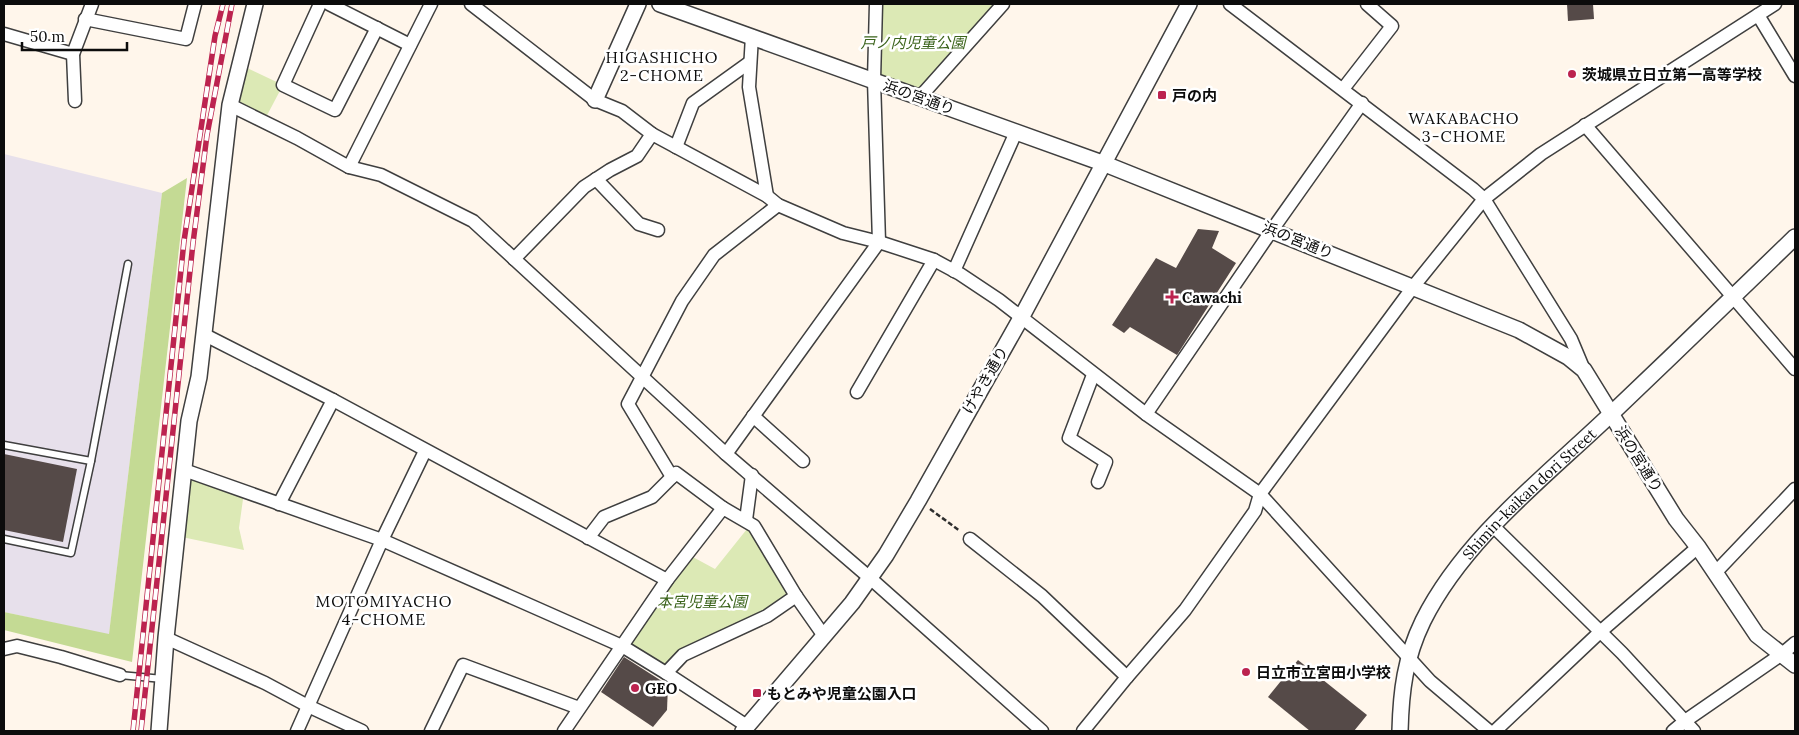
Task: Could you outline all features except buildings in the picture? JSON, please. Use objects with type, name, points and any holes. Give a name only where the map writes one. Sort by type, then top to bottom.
[{"type":"street","points":[[75,101],[73,54],[92,4]]},
{"type":"street","points":[[85,19],[186,39],[195,4]]},
{"type":"street","points":[[159,731],[166,638],[189,421],[198,377],[230,104],[256,4]]},
{"type":"street","points":[[320,4],[283,85],[335,110],[377,28]]},
{"type":"street","points":[[329,4],[410,45]]},
{"type":"street","points":[[349,167],[431,4]]},
{"type":"street","points":[[471,4],[595,100],[622,110],[652,134],[767,196],[778,205],[843,234],[879,242],[934,260],[999,300],[1093,375],[1260,494],[1430,681],[1489,731]]},
{"type":"street","points":[[595,100],[638,4]]},
{"type":"street","name":"浜の宮通り","points":[[660,4],[1105,164],[1519,330],[1568,358],[1584,370],[1676,519],[1698,547],[1757,635],[1795,665]]},
{"type":"street","points":[[726,454],[879,242],[874,80],[876,4]]},
{"type":"street","points":[[920,97],[1003,4]]},
{"type":"street","name":"けやき通り","points":[[745,729],[824,636],[870,578],[918,501],[1105,164],[1189,4]]},
{"type":"street","points":[[1230,4],[1484,199],[1571,339],[1584,370]]},
{"type":"street","points":[[1343,89],[1392,26],[1367,4]]},
{"type":"street","points":[[1083,731],[1126,677],[1186,610],[1255,511],[1260,494],[1413,287],[1484,199],[1541,154],[1775,4]]},
{"type":"street","points":[[1758,15],[1795,76]]},
{"type":"street","points":[[4,34],[73,54]]},
{"type":"street","points":[[752,36],[749,87],[767,196]]},
{"type":"street","points":[[676,147],[693,103],[750,62]]},
{"type":"street","points":[[230,104],[349,167],[381,174],[472,221],[726,454],[870,578],[1042,731]]},
{"type":"street","points":[[1146,414],[1272,230],[1362,104]]},
{"type":"street","points":[[1585,126],[1795,369]]},
{"type":"street","points":[[954,271],[1016,132]]},
{"type":"street","points":[[514,259],[584,187],[637,156],[652,134]]},
{"type":"street","points":[[596,179],[639,224],[658,230]]},
{"type":"street","points":[[672,477],[628,404],[682,301],[714,255],[778,205]]},
{"type":"street","name":"Shimin-kaikan dori Street","points":[[1400,731],[1401,707],[1408,657],[1423,621],[1465,558],[1493,526],[1795,237]]},
{"type":"street","points":[[857,392],[934,260]]},
{"type":"street","points":[[203,334],[333,400],[667,580]]},
{"type":"street","points":[[1093,375],[1069,438],[1106,462],[1098,482]]},
{"type":"street","points":[[279,504],[333,400]]},
{"type":"street","points":[[753,416],[804,461]]},
{"type":"street","points":[[297,731],[382,540],[425,451]]},
{"type":"street","points":[[184,470],[382,540],[622,646],[666,673],[745,729]]},
{"type":"street","points":[[588,538],[604,517],[652,497],[676,473],[723,508],[754,526],[796,596],[824,636]]},
{"type":"street","points":[[746,520],[752,475]]},
{"type":"street","points":[[1715,572],[1795,489]]},
{"type":"street","points":[[564,731],[667,580],[723,508]]},
{"type":"street","points":[[1493,526],[1600,632],[1694,731]]},
{"type":"street","points":[[970,538],[1042,596],[1126,677]]},
{"type":"street","points":[[1495,731],[1600,632],[1698,547]]},
{"type":"street","points":[[666,673],[683,655],[760,619],[796,596]]},
{"type":"street","points":[[166,638],[265,683],[308,706],[362,731]]},
{"type":"street","points":[[1674,731],[1685,721],[1782,654],[1795,642]]},
{"type":"street","points":[[4,649],[17,646],[120,675]]},
{"type":"street","points":[[431,731],[462,665],[579,708]]},
{"type":"lane","points":[[4,539],[71,553],[128,264]]},
{"type":"lane","points":[[4,445],[90,461]]},
{"type":"lane","points":[[120,675],[163,679]]},
{"type":"path","points":[[918,501],[970,538]]},
{"type":"shaded area","points":[[4,154],[162,193],[109,635],[4,612]]},
{"type":"green space","name":"戸ノ内児童公園","points":[[876,4],[1001,4],[919,91],[874,80]]},
{"type":"green space","points":[[241,65],[283,85],[264,121],[230,105]]},
{"type":"green space","points":[[187,178],[132,662],[4,630],[4,612],[109,634],[162,193]]},
{"type":"green space","points":[[184,470],[244,492],[239,528],[244,550],[177,536]]},
{"type":"green space","name":"本宮児童公園","points":[[747,529],[758,537],[791,593],[761,614],[665,666],[630,645],[691,556],[715,569]]},
{"type":"railway","points":[[133,731],[184,241],[215,36],[223,4]]},
{"type":"railway","points":[[141,731],[193,243],[207,135],[232,4]]},
{"type":"place","name":"茨城県立日立第一高等学校","points":[[1572,74]]},
{"type":"place","name":"戸の内","points":[[1162,95]]},
{"type":"place","name":"Cawachi","points":[[1172,297]]},
{"type":"place","name":"日立市立宮田小学校","points":[[1246,672]]},
{"type":"place","name":"GEO","points":[[635,688]]},
{"type":"place","name":"もとみや児童公園入口","points":[[757,693]]},
{"type":"district","name":"HIGASHICHO 2-CHOME","points":[[662,66]]},
{"type":"district","name":"WAKABACHO 3-CHOME","points":[[1464,127]]},
{"type":"district","name":"MOTOMIYACHO 4-CHOME","points":[[384,610]]}]
